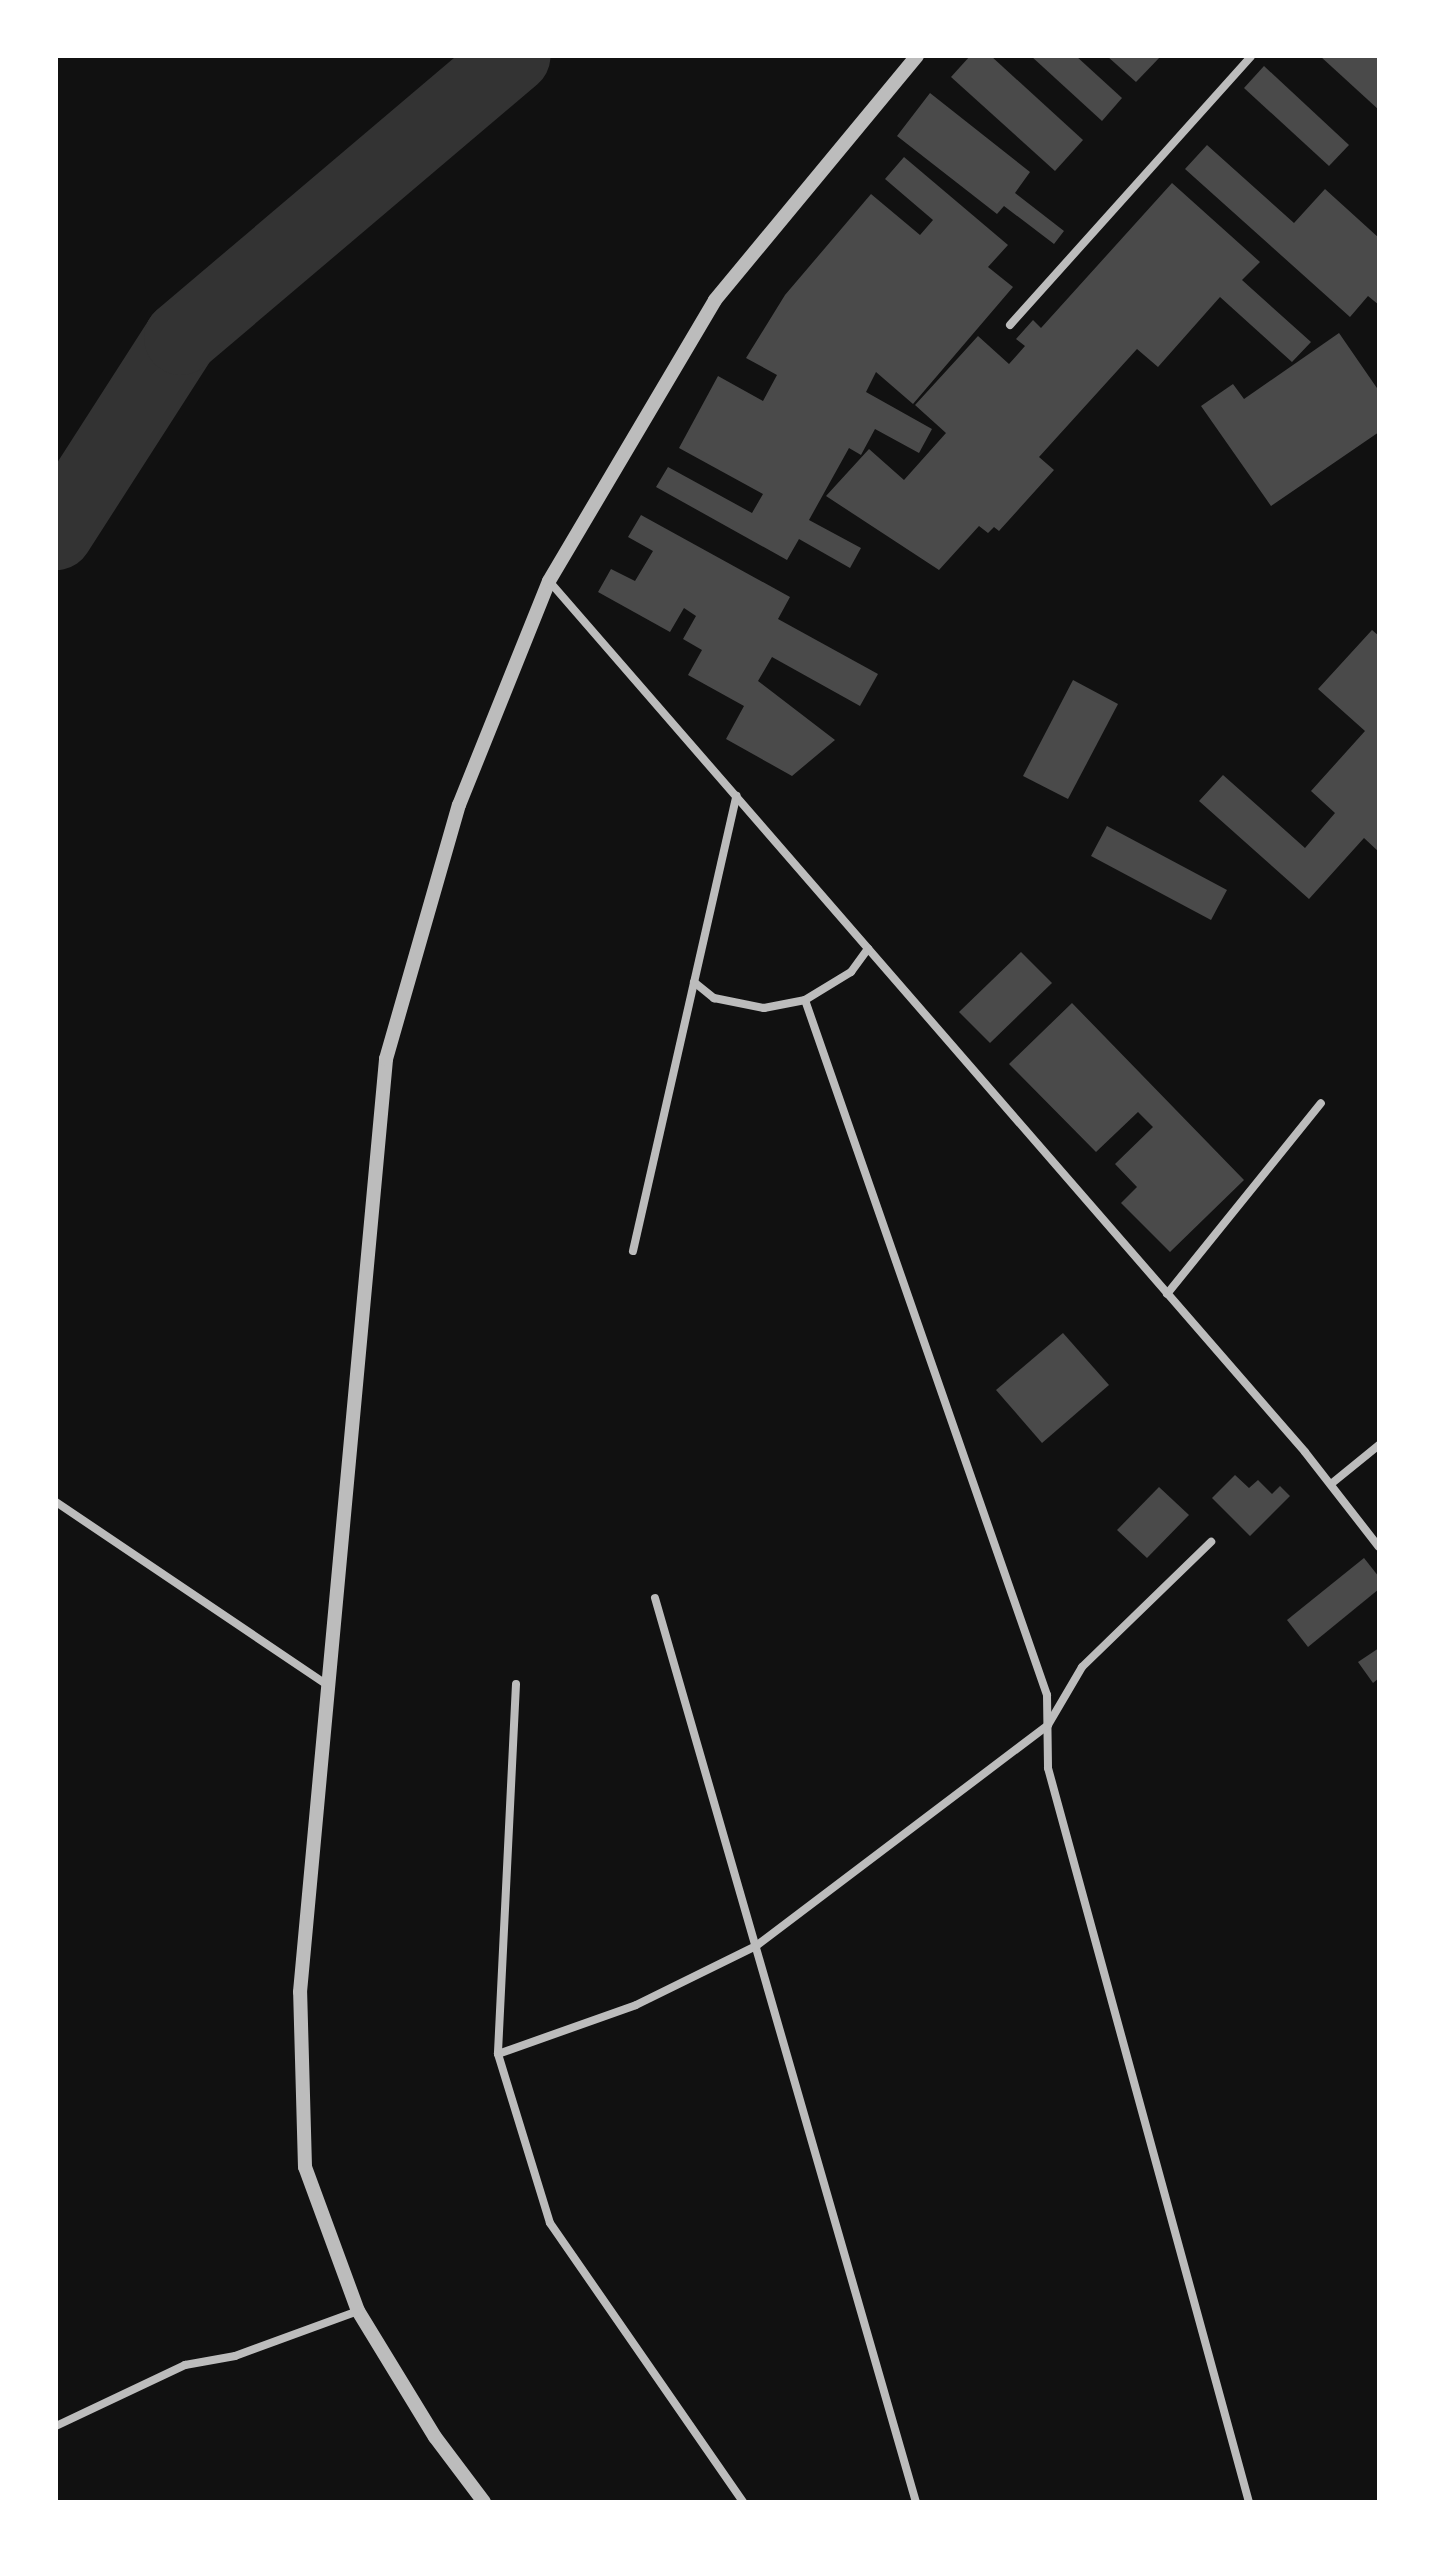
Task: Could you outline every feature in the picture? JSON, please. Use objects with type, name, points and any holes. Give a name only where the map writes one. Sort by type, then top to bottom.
[{"type":"street","points":[[484,2502],[435,2437],[358,2311],[305,2167],[300,1992],[386,1059],[459,805],[549,581],[715,300],[917,56]]},
{"type":"street","points":[[1010,325],[1251,56]]},
{"type":"street","points":[[549,581],[1331,1484],[1379,1547]]},
{"type":"street","points":[[633,1251],[736,796]]},
{"type":"street","points":[[694,982],[714,998],[764,1008],[805,1000],[851,972],[868,949]]},
{"type":"street","points":[[805,1000],[1047,1695],[1048,1768],[1249,2502]]},
{"type":"street","points":[[1167,1294],[1321,1103]]},
{"type":"street","points":[[1331,1484],[1379,1445]]},
{"type":"street","points":[[56,1502],[329,1686]]},
{"type":"street","points":[[498,2054],[636,2005],[756,1946],[1048,1725],[1082,1667],[1211,1542]]},
{"type":"street","points":[[655,1598],[916,2502]]},
{"type":"street","points":[[516,1684],[498,2054],[550,2223],[743,2502]]},
{"type":"street","points":[[56,2426],[185,2365],[235,2356],[358,2311]]},
{"type":"building","points":[[970,56],[991,56],[1083,140],[1055,171],[951,77]]},
{"type":"building","points":[[1031,56],[1076,56],[1122,98],[1102,121]]},
{"type":"building","points":[[1107,56],[1161,56],[1136,82]]},
{"type":"building","points":[[1320,56],[1379,56],[1379,110]]},
{"type":"building","points":[[1264,66],[1349,145],[1329,166],[1244,88]]},
{"type":"building","points":[[930,93],[1030,172],[1015,193],[1064,231],[1054,244],[1004,206],[997,214],[897,136]]},
{"type":"building","points":[[1207,145],[1294,223],[1325,189],[1379,238],[1379,305],[1368,296],[1350,317],[1185,169]]},
{"type":"building","points":[[904,157],[1008,245],[988,267],[1013,287],[913,404],[876,372],[866,392],[932,429],[919,453],[875,429],[861,455],[849,448],[809,520],[861,548],[850,568],[799,539],[787,560],[656,487],[668,467],[752,513],[763,494],[679,448],[718,376],[763,401],[777,375],[746,358],[785,295],[871,194],[920,235],[933,220],[885,179]]},
{"type":"building","points":[[1172,183],[1260,262],[1242,280],[1311,342],[1292,362],[1220,297],[1158,367],[1137,349],[1039,457],[1054,470],[999,531],[994,527],[988,533],[979,526],[939,570],[826,496],[869,449],[904,480],[946,433],[915,405],[978,336],[1009,364],[1025,346],[1016,339],[1033,320],[1041,328]]},
{"type":"building","points":[[1339,333],[1379,391],[1379,432],[1271,506],[1201,406],[1233,384],[1244,399]]},
{"type":"building","points":[[641,515],[790,597],[778,619],[878,674],[860,706],[772,657],[758,681],[835,740],[792,776],[726,739],[744,706],[688,675],[702,650],[683,639],[696,616],[684,608],[670,632],[598,592],[611,569],[635,581],[653,551],[628,537]]},
{"type":"building","points":[[1372,630],[1379,636],[1379,852],[1364,838],[1309,899],[1199,801],[1223,775],[1305,848],[1335,813],[1311,791],[1365,731],[1318,689]]},
{"type":"building","points":[[1073,680],[1118,704],[1068,799],[1023,776]]},
{"type":"building","points":[[1107,826],[1227,890],[1211,920],[1091,856]]},
{"type":"building","points":[[1021,952],[1052,983],[990,1043],[959,1012]]},
{"type":"building","points":[[1072,1003],[1244,1180],[1170,1252],[1121,1203],[1137,1187],[1115,1164],[1153,1127],[1138,1112],[1096,1152],[1009,1064]]},
{"type":"building","points":[[1063,1333],[1109,1385],[1042,1443],[996,1390]]},
{"type":"building","points":[[1235,1475],[1249,1488],[1258,1480],[1272,1494],[1280,1486],[1290,1496],[1250,1536],[1212,1498]]},
{"type":"building","points":[[1159,1487],[1189,1515],[1147,1558],[1117,1530]]},
{"type":"building","points":[[1364,1558],[1379,1577],[1379,1589],[1308,1647],[1287,1620]]},
{"type":"building","points":[[1379,1648],[1379,1678],[1373,1683],[1358,1662]]},
{"type":"waterway","points":[[56,533],[181,338],[513,56]]}]
